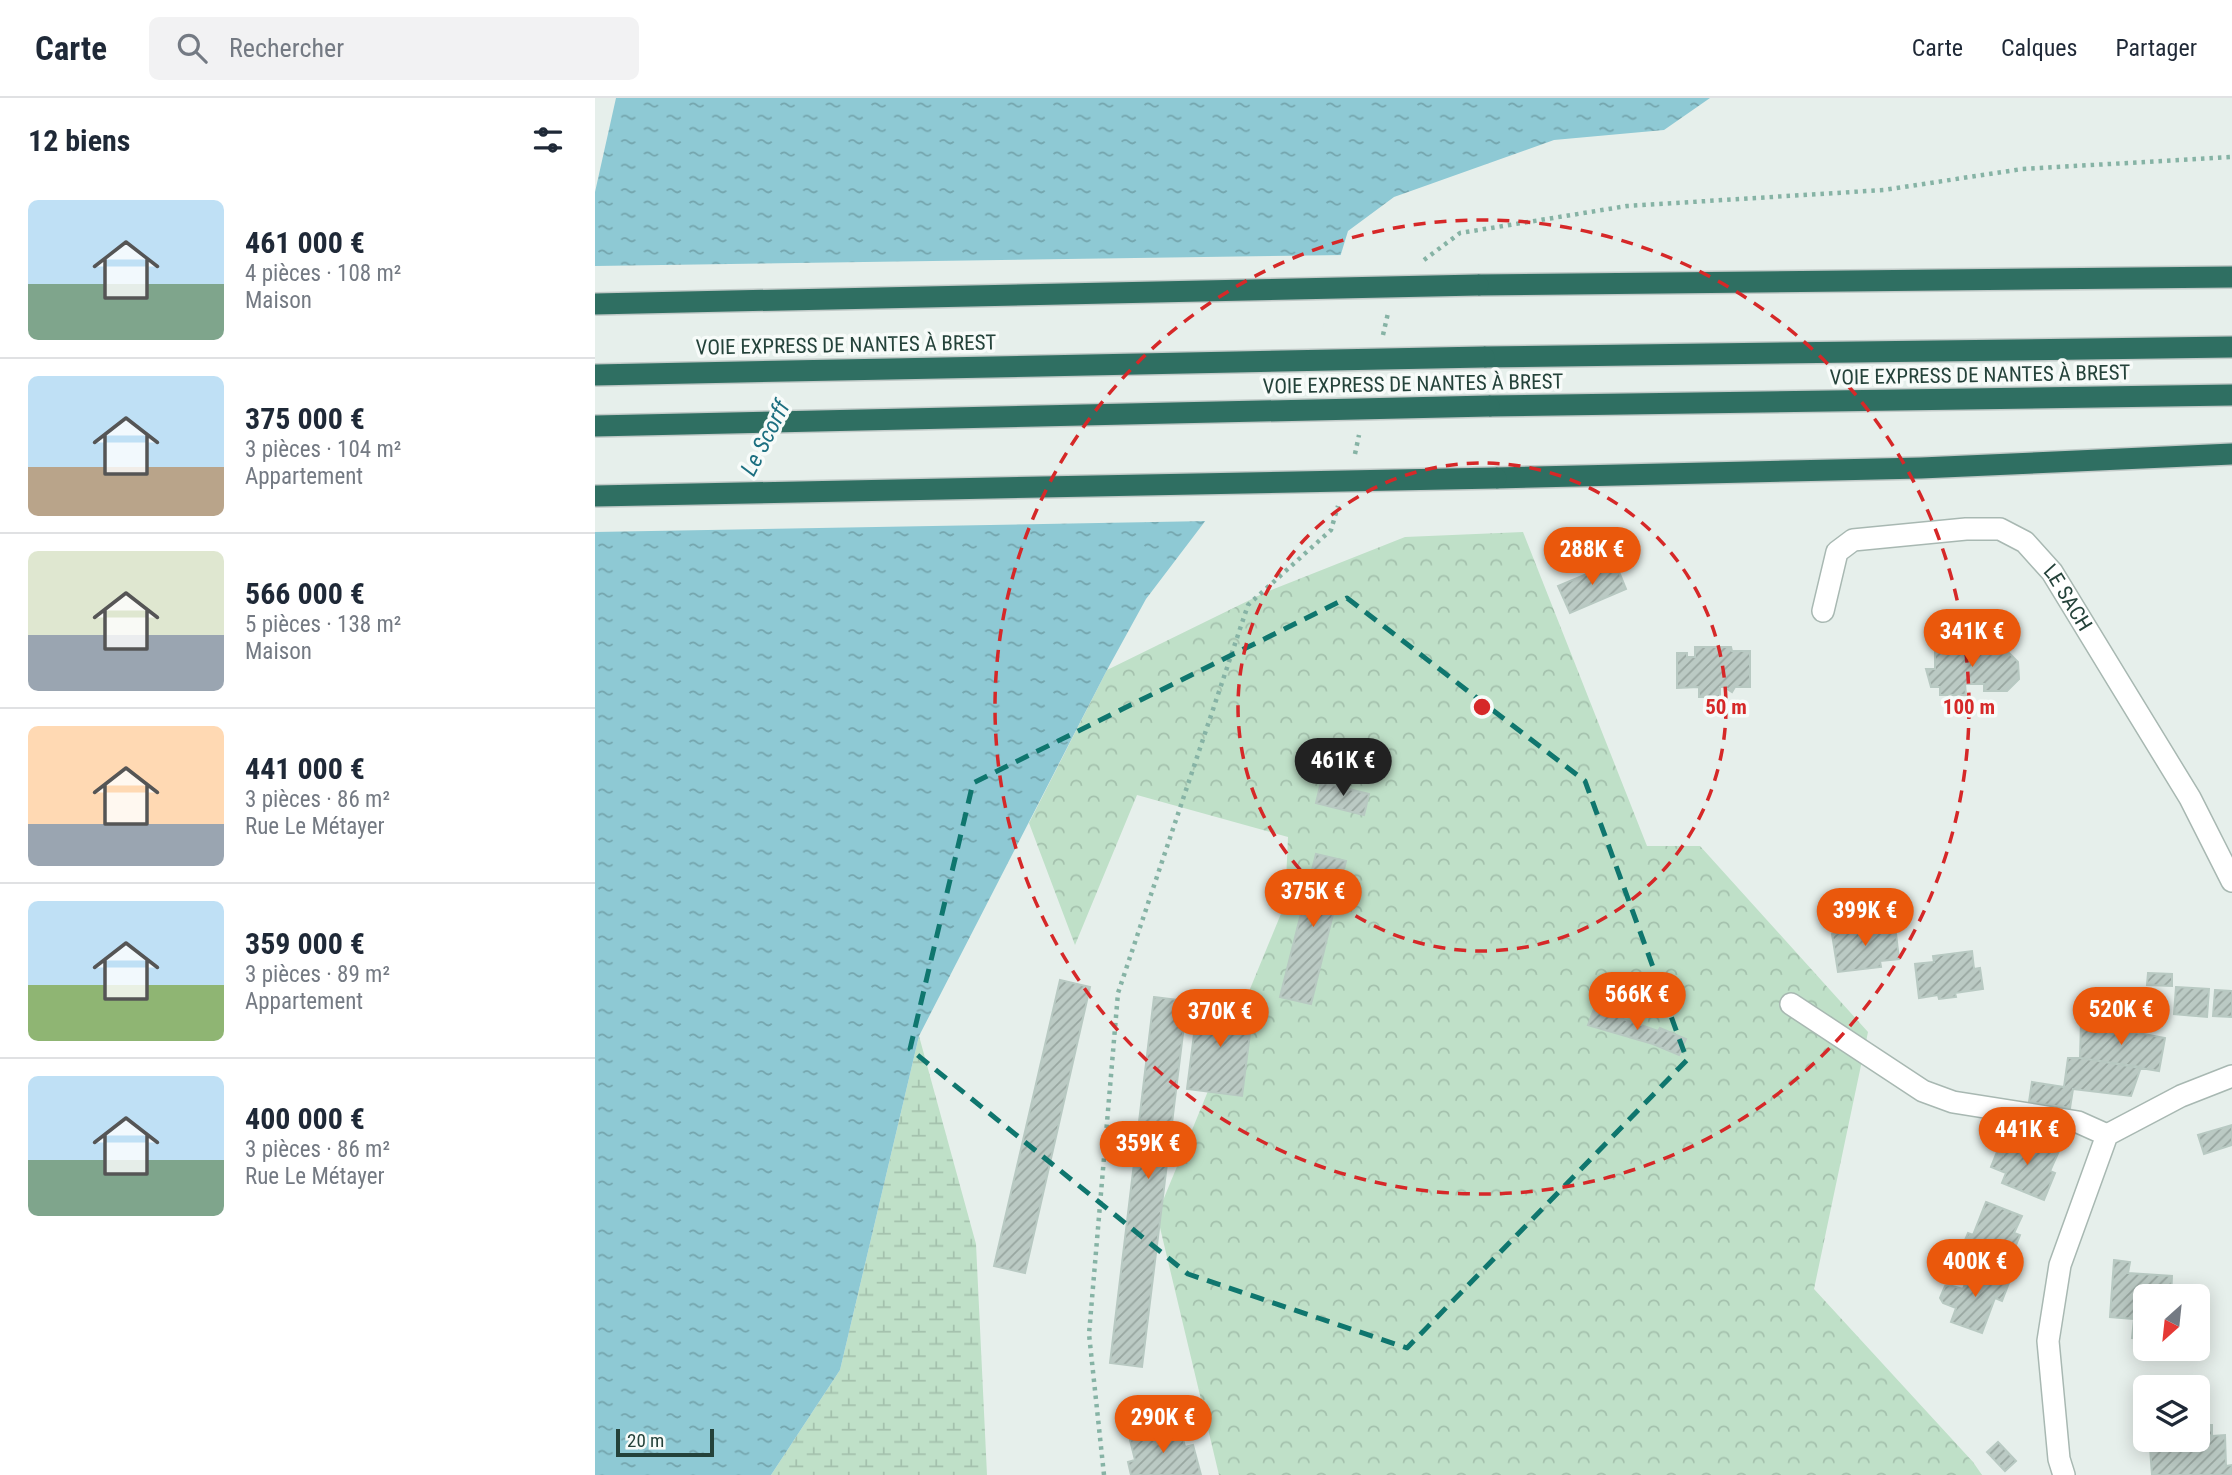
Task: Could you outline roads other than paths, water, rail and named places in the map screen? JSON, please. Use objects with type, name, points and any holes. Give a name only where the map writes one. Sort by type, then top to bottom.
[{"type":"highway","points":[[595,304],[1478,285],[2232,276]]},
{"type":"highway","name":"VOIE EXPRESS DE NANTES À BREST","points":[[595,375],[1485,357],[2232,347]]},
{"type":"highway","name":"VOIE EXPRESS DE NANTES À BREST","points":[[595,426],[1489,406],[2232,395]]},
{"type":"highway","points":[[595,496],[1921,468],[2232,454]]},
{"type":"street","name":"LE SACH","points":[[1823,611],[1837,552],[1853,540],[1966,529],[2000,529],[2025,542],[2052,572],[2190,798],[2232,881]]},
{"type":"street","points":[[1791,1004],[1923,1091],[1954,1102],[2078,1122],[2107,1135]]},
{"type":"street","points":[[2064,1475],[2059,1459],[2047,1341],[2060,1265],[2107,1135],[2181,1096],[2232,1076]]},
{"type":"water","name":"Le Scorff","points":[[616,98],[1710,98],[1664,130],[1554,140],[1394,197],[1348,231],[1319,326],[1206,520],[1146,599],[919,1036],[840,1370],[771,1475],[595,1475],[595,192]]}]
